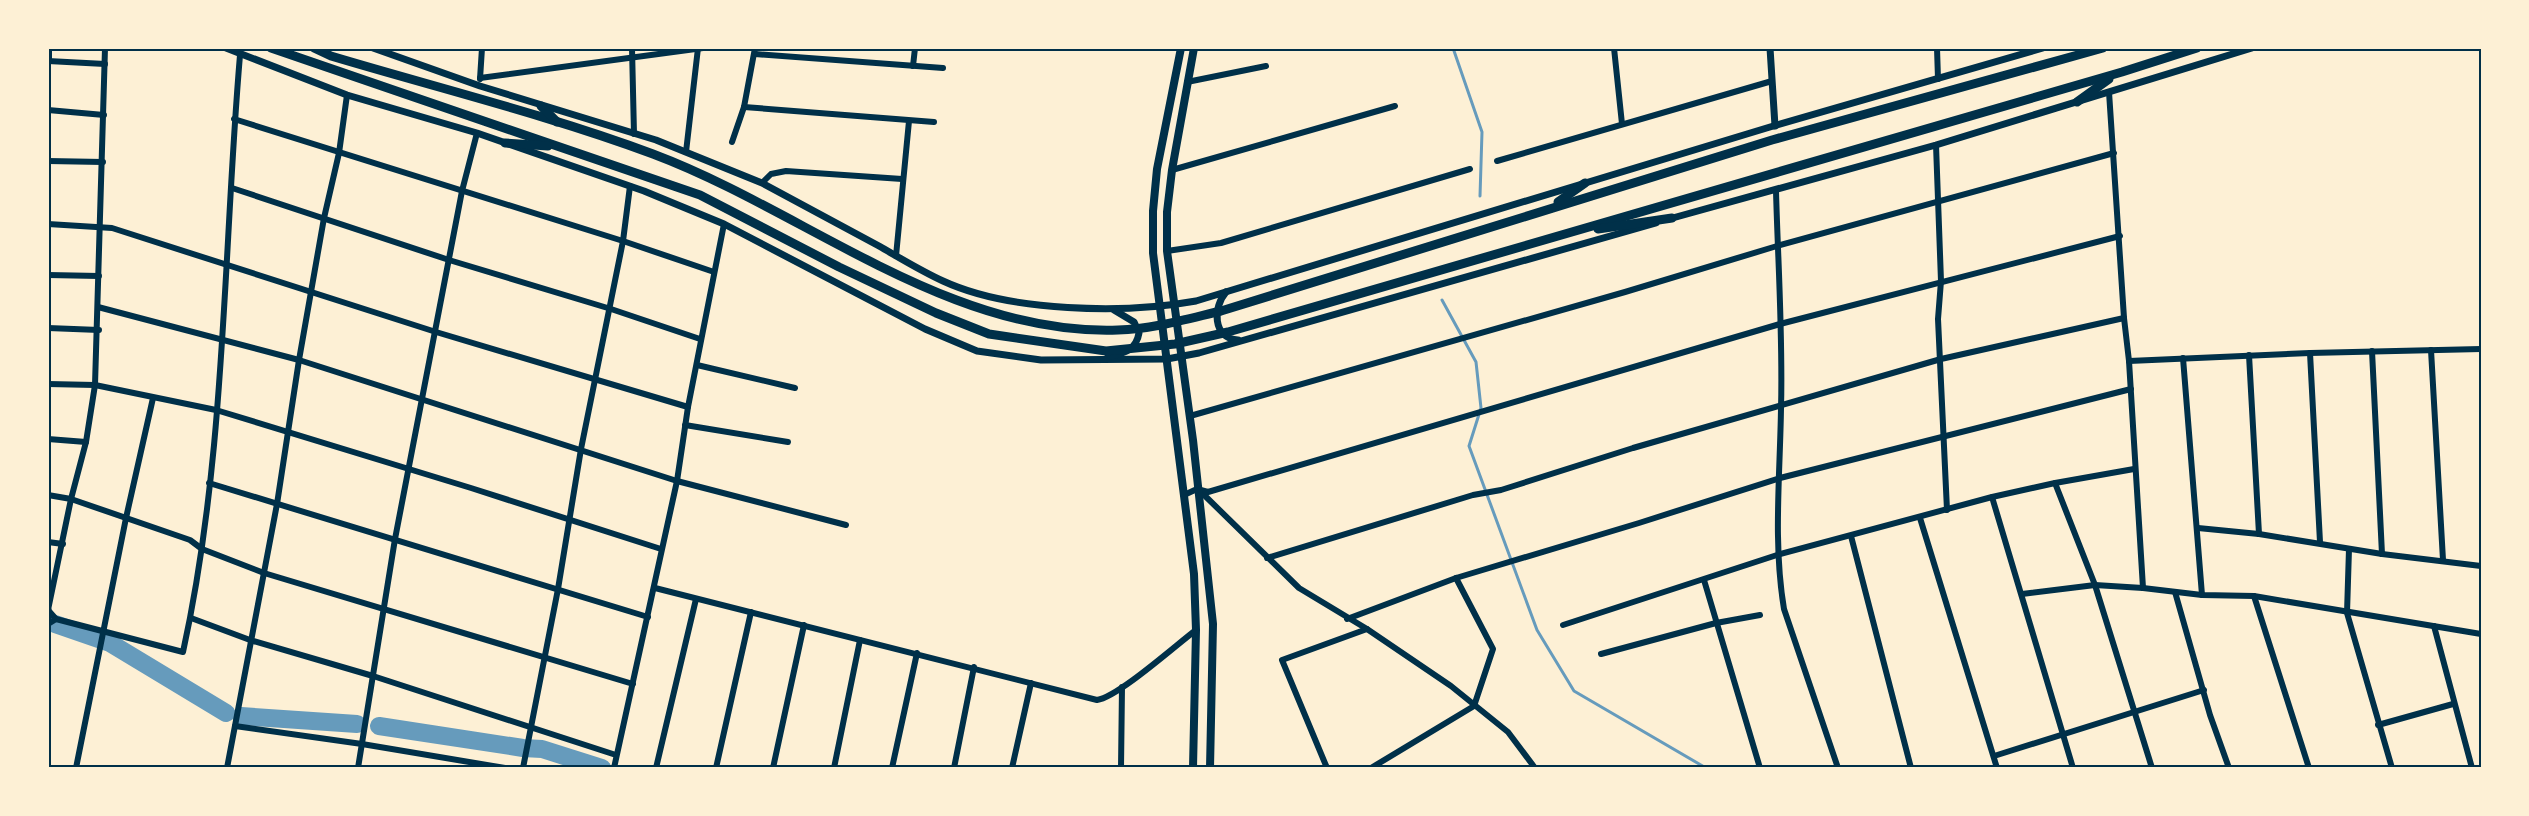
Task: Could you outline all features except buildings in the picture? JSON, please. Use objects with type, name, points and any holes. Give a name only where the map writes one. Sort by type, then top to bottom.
[{"type":"highway","points":[[271,48],[700,195],[839,267],[989,334],[1106,351],[1175,344],[1228,332],[2122,72],[2197,48]]},
{"type":"highway","points":[[314,48],[653,154],[709,178],[941,294],[992,312],[1061,327],[1119,330],[1173,322],[1221,311],[1772,140],[2103,48]]},
{"type":"highway","points":[[2077,102],[2092,89],[2122,72]]},
{"type":"highway","points":[[541,105],[559,124]]},
{"type":"highway","points":[[505,143],[562,147]]},
{"type":"highway","points":[[1550,208],[1585,183]]},
{"type":"highway","points":[[1563,234],[1672,218]]},
{"type":"main road","points":[[1181,48],[1156,170],[1153,253],[1194,574],[1196,630],[1193,768]]},
{"type":"main road","points":[[1194,48],[1172,171],[1167,251],[1190,416],[1213,624],[1210,768]]},
{"type":"main road","points":[[1193,752],[1211,754]]},
{"type":"street","points":[[49,48],[48,61],[105,64]]},
{"type":"street","points":[[105,48],[99,330],[95,385],[86,442],[71,499],[48,610],[56,619],[183,652],[202,549],[223,339],[234,119],[240,55]]},
{"type":"street","points":[[226,48],[347,95],[477,133],[630,186],[724,224],[926,329],[977,351],[1041,360],[1167,359],[1244,341],[1622,235],[1672,218],[1936,146],[2252,48]]},
{"type":"street","points":[[373,48],[686,152],[762,183],[945,282],[997,298],[1062,307],[1112,309],[1173,305],[1226,292],[1775,126],[2043,48]]},
{"type":"street","points":[[480,82],[482,48]]},
{"type":"street","points":[[632,48],[634,134]]},
{"type":"street","points":[[686,152],[698,48]]},
{"type":"street","points":[[480,82],[632,57],[703,48]]},
{"type":"street","points":[[913,66],[915,48]]},
{"type":"street","points":[[1614,48],[1622,124]]},
{"type":"street","points":[[1770,48],[1775,126]]},
{"type":"street","points":[[1937,48],[1938,79]]},
{"type":"street","points":[[732,142],[744,107],[755,51],[943,68]]},
{"type":"street","points":[[1187,82],[1266,66]]},
{"type":"street","points":[[1497,161],[1772,81]]},
{"type":"street","points":[[2109,92],[2143,588]]},
{"type":"street","points":[[227,768],[277,504],[299,360],[324,218],[339,153],[347,95]]},
{"type":"street","points":[[1172,171],[1395,106]]},
{"type":"street","points":[[744,107],[909,122],[934,122]]},
{"type":"street","points":[[48,110],[104,115]]},
{"type":"street","points":[[234,119],[623,241],[714,272]]},
{"type":"street","points":[[896,256],[909,122]]},
{"type":"street","points":[[358,768],[395,539],[462,191],[477,133]]},
{"type":"street","points":[[1936,146],[1941,282],[1938,319],[1947,510]]},
{"type":"street","points":[[1190,416],[1778,246],[2114,153]]},
{"type":"street","points":[[48,161],[103,162]]},
{"type":"street","points":[[1167,251],[1221,243],[1470,169]]},
{"type":"street","points":[[762,183],[771,174],[786,171],[902,179]]},
{"type":"street","points":[[523,768],[558,589],[580,449],[623,241],[630,186]]},
{"type":"street","points":[[232,188],[449,260],[700,339]]},
{"type":"street","points":[[1776,191],[1782,406],[1777,555],[1784,609],[1838,768]]},
{"type":"street","points":[[48,224],[101,226],[311,290],[436,332],[688,407]]},
{"type":"street","points":[[614,768],[677,481],[700,339],[724,224]]},
{"type":"street","points":[[1184,495],[1197,489],[1208,492],[1780,324],[2120,236]]},
{"type":"street","points":[[48,275],[99,276]]},
{"type":"street","points":[[1226,292],[1216,308],[1219,327],[1232,340],[1244,341]]},
{"type":"street","points":[[99,307],[299,360],[677,481],[846,525]]},
{"type":"street","points":[[1100,360],[1130,350],[1138,340],[1139,333],[1134,322],[1112,309]]},
{"type":"street","points":[[1267,558],[1473,495],[1501,490],[1633,448],[1941,359],[2124,318]]},
{"type":"street","points":[[48,328],[99,330]]},
{"type":"street","points":[[2432,350],[2443,560]]},
{"type":"street","points":[[2129,361],[2372,351],[2481,350]]},
{"type":"street","points":[[2372,351],[2382,554]]},
{"type":"street","points":[[2310,353],[2320,542]]},
{"type":"street","points":[[2249,355],[2259,534]]},
{"type":"street","points":[[2183,358],[2202,595]]},
{"type":"street","points":[[697,365],[795,388]]},
{"type":"street","points":[[48,384],[95,385],[216,410],[661,549]]},
{"type":"street","points":[[1347,619],[1456,578],[1780,478],[2131,389]]},
{"type":"street","points":[[76,768],[126,518],[153,398]]},
{"type":"street","points":[[685,425],[788,442]]},
{"type":"street","points":[[48,439],[86,442]]},
{"type":"street","points":[[1563,625],[1777,555],[1992,497],[2134,469]]},
{"type":"street","points":[[209,483],[648,617]]},
{"type":"street","points":[[2055,483],[2095,585],[2152,768]]},
{"type":"street","points":[[1197,489],[1299,588],[1367,629],[1451,686],[1508,732],[1535,768]]},
{"type":"street","points":[[48,495],[71,499],[190,540],[202,549],[264,573],[633,684]]},
{"type":"street","points":[[1992,497],[2073,768]]},
{"type":"street","points":[[1920,518],[1997,768]]},
{"type":"street","points":[[2198,528],[2320,542],[2382,554],[2481,566]]},
{"type":"street","points":[[1851,536],[1911,768]]},
{"type":"street","points":[[48,542],[63,544]]},
{"type":"street","points":[[2349,549],[2347,613],[2392,768]]},
{"type":"street","points":[[1371,768],[1474,706],[1493,649],[1456,578]]},
{"type":"street","points":[[1704,580],[1760,768]]},
{"type":"street","points":[[2022,594],[2095,585],[2202,595],[2254,596],[2481,634]]},
{"type":"street","points":[[655,588],[1097,700],[1104,699],[1122,687],[1196,630]]},
{"type":"street","points":[[2175,592],[2229,768]]},
{"type":"street","points":[[2254,596],[2309,768]]},
{"type":"street","points":[[656,768],[696,599]]},
{"type":"street","points":[[716,768],[751,612]]},
{"type":"street","points":[[1601,654],[1716,623],[1760,615]]},
{"type":"street","points":[[191,618],[250,640],[373,676],[616,755]]},
{"type":"street","points":[[48,624],[56,619]]},
{"type":"street","points":[[773,768],[804,625]]},
{"type":"street","points":[[2434,626],[2453,704],[2472,768]]},
{"type":"street","points":[[1327,768],[1282,660],[1367,629]]},
{"type":"street","points":[[834,768],[860,640]]},
{"type":"street","points":[[891,768],[917,653]]},
{"type":"street","points":[[954,768],[974,667]]},
{"type":"street","points":[[1012,768],[1030,683]]},
{"type":"street","points":[[1121,768],[1122,687]]},
{"type":"street","points":[[1994,756],[2204,690]]},
{"type":"street","points":[[2378,725],[2453,704]]},
{"type":"street","points":[[235,726],[362,744],[504,768]]},
{"type":"waterway","points":[[1453,48],[1482,132],[1480,196]]},
{"type":"waterway","points":[[1442,300],[1476,362],[1481,408],[1469,446],[1537,630],[1574,691],[1706,768]]},
{"type":"waterway","points":[[55,624],[110,643],[226,713]]},
{"type":"waterway","points":[[241,716],[357,724]]},
{"type":"waterway","points":[[379,726],[542,749],[602,768]]}]
